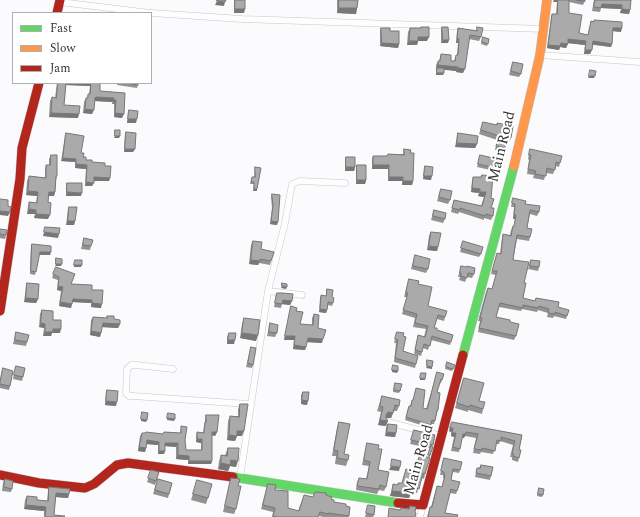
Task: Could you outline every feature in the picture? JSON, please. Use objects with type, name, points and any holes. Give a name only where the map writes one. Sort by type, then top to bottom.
[{"type":"street","name":"Main Road","points":[[0,475],[39,483],[85,488],[94,484],[117,465],[128,463],[240,478],[391,502],[423,505],[518,150],[540,55],[547,0]]},
{"type":"street","points":[[57,12],[60,1],[143,12]]},
{"type":"street","points":[[152,13],[242,19],[544,29]]},
{"type":"street","points":[[540,55],[640,62]]},
{"type":"street","points":[[0,311],[18,193],[22,148],[40,84]]},
{"type":"street","points":[[240,478],[268,291],[285,223],[292,184],[300,181],[345,183]]},
{"type":"street","points":[[268,291],[302,295]]},
{"type":"street","points":[[173,369],[131,365],[127,369],[126,393],[129,396],[251,405]]},
{"type":"street","points":[[388,422],[441,436]]},
{"type":"street","points":[[420,517],[423,505]]},
{"type":"building","points":[[217,0],[226,0],[225,2]]},
{"type":"building","points":[[235,0],[245,0],[245,9],[235,9]]},
{"type":"building","points":[[339,0],[358,0],[357,8],[339,8]]},
{"type":"building","points":[[558,0],[569,0],[569,13],[582,15],[579,33],[588,35],[591,21],[594,22],[594,20],[622,22],[622,28],[613,28],[612,44],[593,41],[592,50],[585,50],[586,41],[568,39],[568,44],[561,43],[560,46],[548,45],[552,14],[557,14]]},
{"type":"building","points":[[595,0],[631,0],[630,10],[622,9],[622,5],[602,4],[601,8],[594,7]]},
{"type":"building","points":[[429,27],[429,37],[418,37],[418,41],[409,41],[410,28]]},
{"type":"building","points":[[442,27],[448,27],[449,40],[443,40]]},
{"type":"building","points":[[477,27],[483,28],[481,37],[470,35],[465,69],[438,65],[441,54],[451,55],[451,61],[455,61],[456,55],[458,55],[458,28],[477,31]]},
{"type":"building","points":[[381,28],[390,28],[390,31],[399,31],[399,44],[382,43]]},
{"type":"building","points":[[483,37],[489,39],[488,44],[482,42]]},
{"type":"building","points":[[513,62],[523,64],[521,74],[511,71]]},
{"type":"building","points":[[437,68],[444,68],[444,73],[437,73]]},
{"type":"building","points":[[590,70],[596,71],[595,76],[589,76]]},
{"type":"building","points":[[58,84],[66,84],[64,105],[80,106],[79,114],[51,113],[52,97],[56,98]]},
{"type":"building","points":[[91,84],[100,84],[100,91],[125,93],[124,114],[115,113],[116,100],[114,100],[114,98],[96,97],[94,110],[85,109],[86,98],[88,98],[88,94],[90,94]]},
{"type":"building","points":[[129,110],[138,111],[137,119],[128,119]]},
{"type":"building","points":[[483,122],[513,126],[511,138],[508,137],[505,148],[496,146],[499,136],[481,130]]},
{"type":"building","points":[[115,130],[120,130],[120,136],[115,136]]},
{"type":"building","points":[[126,132],[136,133],[135,149],[125,149]]},
{"type":"building","points":[[66,133],[84,136],[81,153],[84,153],[83,157],[86,157],[86,160],[92,160],[92,162],[105,163],[105,166],[111,166],[110,178],[94,177],[94,183],[86,182],[87,165],[76,164],[76,159],[63,158]]},
{"type":"building","points":[[458,133],[478,136],[477,144],[457,143]]},
{"type":"building","points":[[404,149],[411,150],[410,153],[414,153],[413,181],[403,181],[403,177],[389,177],[389,165],[373,165],[373,156],[387,156],[388,154],[404,155]]},
{"type":"building","points":[[530,149],[562,156],[560,163],[556,162],[555,170],[547,168],[546,176],[535,174],[536,171],[528,169],[531,155],[529,155]]},
{"type":"building","points":[[51,155],[57,155],[57,176],[55,192],[49,192],[48,202],[51,203],[50,215],[36,214],[36,210],[29,209],[29,202],[37,203],[38,192],[28,191],[29,176],[46,178],[46,165],[50,165]]},
{"type":"building","points":[[480,155],[502,160],[500,169],[478,164]]},
{"type":"building","points":[[346,157],[355,157],[355,167],[346,167]]},
{"type":"building","points":[[357,165],[366,165],[366,180],[357,180]]},
{"type":"building","points":[[425,166],[433,167],[432,176],[424,176]]},
{"type":"building","points":[[255,167],[261,168],[257,189],[254,189],[254,182],[251,182],[252,177],[255,177]]},
{"type":"building","points":[[482,175],[493,176],[491,198],[494,199],[491,208],[494,208],[493,216],[486,214],[485,216],[460,208],[460,210],[452,208],[454,200],[482,206],[486,192],[480,192],[480,189],[472,188],[473,177],[481,177]]},
{"type":"building","points":[[67,183],[82,183],[82,193],[67,192]]},
{"type":"building","points":[[441,189],[452,191],[450,200],[439,197]]},
{"type":"building","points":[[272,194],[280,195],[278,222],[271,221],[273,205]]},
{"type":"building","points":[[513,198],[526,201],[525,204],[540,206],[539,212],[530,210],[527,228],[532,229],[530,237],[517,235],[513,260],[529,262],[524,283],[526,283],[523,298],[535,301],[536,298],[559,302],[558,307],[569,310],[567,316],[555,312],[555,314],[548,313],[549,309],[539,306],[538,308],[523,305],[523,308],[500,303],[496,317],[510,320],[510,322],[519,324],[516,336],[479,328],[482,318],[480,317],[488,288],[492,289],[497,271],[492,271],[497,253],[501,254],[503,234],[511,236],[514,226],[516,215],[514,215],[515,204],[512,203]]},
{"type":"building","points":[[0,199],[8,200],[8,206],[11,207],[10,212],[0,211]]},
{"type":"building","points":[[69,207],[77,207],[75,221],[68,221]]},
{"type":"building","points":[[434,210],[446,213],[445,219],[433,216]]},
{"type":"building","points":[[45,227],[60,228],[59,234],[44,232]]},
{"type":"building","points":[[0,229],[7,230],[6,235],[0,234]]},
{"type":"building","points":[[431,232],[441,233],[438,247],[429,246]]},
{"type":"building","points":[[84,238],[93,240],[91,246],[83,245]]},
{"type":"building","points":[[253,241],[262,242],[261,249],[274,252],[271,261],[260,259],[260,261],[251,260]]},
{"type":"building","points":[[463,241],[483,247],[481,254],[461,248]]},
{"type":"building","points":[[32,244],[51,246],[51,252],[40,252],[36,272],[31,271]]},
{"type":"building","points":[[415,255],[430,259],[428,269],[413,266]]},
{"type":"building","points":[[56,258],[62,259],[62,264],[56,264]]},
{"type":"building","points":[[75,260],[82,260],[82,265],[74,265]]},
{"type":"building","points":[[531,260],[540,261],[539,267],[530,266]]},
{"type":"building","points":[[461,266],[475,268],[474,274],[468,273],[467,278],[461,276]]},
{"type":"building","points":[[56,267],[75,274],[71,284],[92,285],[92,290],[103,290],[102,304],[92,303],[92,300],[73,299],[72,304],[60,302],[63,287],[58,286],[59,277],[53,274]]},
{"type":"building","points":[[409,279],[419,281],[418,284],[432,287],[428,306],[447,311],[445,317],[438,315],[434,328],[453,335],[451,342],[432,336],[430,346],[424,344],[422,352],[415,350],[418,335],[425,337],[428,326],[415,323],[417,314],[403,310],[408,293],[406,293]]},
{"type":"building","points":[[27,283],[39,284],[38,299],[26,298]]},
{"type":"building","points":[[282,283],[287,284],[287,287],[282,286]]},
{"type":"building","points":[[327,289],[333,290],[333,303],[328,302],[327,310],[320,309],[321,295],[326,296]]},
{"type":"building","points":[[277,293],[293,294],[292,301],[283,300],[282,304],[275,303]]},
{"type":"building","points":[[291,306],[297,308],[296,311],[303,312],[300,324],[313,325],[314,314],[319,315],[318,328],[326,330],[323,339],[308,338],[306,347],[294,345],[295,336],[285,336]]},
{"type":"building","points":[[42,310],[53,311],[53,320],[61,320],[61,329],[53,329],[53,332],[45,332],[45,324],[41,323]]},
{"type":"building","points":[[107,316],[114,316],[114,319],[120,320],[120,324],[103,323],[101,333],[91,331],[93,317],[107,318]]},
{"type":"building","points":[[244,318],[260,320],[258,335],[242,333]]},
{"type":"building","points":[[270,323],[278,325],[277,333],[269,332]]},
{"type":"building","points":[[16,332],[29,335],[27,342],[15,340]]},
{"type":"building","points":[[397,332],[404,333],[403,336],[406,337],[403,351],[418,356],[416,364],[395,358],[398,340],[395,339]]},
{"type":"building","points":[[229,333],[236,333],[235,340],[228,340]]},
{"type":"building","points":[[251,347],[256,348],[253,365],[248,363]]},
{"type":"building","points":[[427,360],[433,361],[432,367],[427,366]]},
{"type":"building","points":[[447,362],[455,365],[453,369],[446,367]]},
{"type":"building","points":[[393,365],[398,366],[398,371],[392,370]]},
{"type":"building","points":[[16,366],[25,368],[23,377],[14,375]]},
{"type":"building","points":[[3,368],[13,371],[10,386],[0,384]]},
{"type":"building","points":[[437,372],[444,374],[437,392],[440,393],[435,421],[432,420],[431,425],[406,417],[416,388],[425,390],[423,408],[427,409]]},
{"type":"building","points":[[421,373],[426,373],[425,379],[420,378]]},
{"type":"building","points":[[464,378],[484,383],[479,401],[485,402],[483,409],[457,403]]},
{"type":"building","points":[[395,383],[402,384],[400,391],[394,390]]},
{"type":"building","points":[[107,390],[118,391],[117,402],[106,401]]},
{"type":"building","points":[[303,392],[309,392],[308,401],[302,400]]},
{"type":"building","points":[[382,396],[400,400],[399,406],[395,405],[393,413],[388,412],[386,415],[388,421],[380,420],[383,407],[380,406]]},
{"type":"building","points":[[240,404],[248,404],[244,431],[237,431],[237,436],[229,435],[230,416],[239,417]]},
{"type":"building","points":[[142,412],[148,413],[147,420],[141,419]]},
{"type":"building","points":[[168,413],[175,414],[175,419],[167,418]]},
{"type":"building","points":[[206,415],[219,415],[217,432],[212,432],[212,461],[189,461],[189,456],[178,455],[178,443],[165,443],[165,451],[159,451],[159,442],[147,440],[146,448],[139,447],[142,433],[181,433],[181,426],[187,427],[185,440],[186,450],[202,450],[202,439],[197,439],[197,432],[204,433]]},
{"type":"building","points":[[339,422],[350,424],[344,454],[349,455],[348,460],[337,458],[338,451],[334,450]]},
{"type":"building","points":[[452,422],[522,435],[519,458],[513,456],[514,454],[512,453],[515,441],[501,437],[501,441],[497,440],[495,451],[482,448],[482,450],[474,449],[478,434],[466,432],[466,434],[463,434],[460,449],[453,447],[456,433],[452,433],[453,428],[450,428]]},
{"type":"building","points":[[388,424],[397,425],[396,433],[387,432]]},
{"type":"building","points":[[414,430],[435,435],[433,445],[411,440]]},
{"type":"building","points":[[367,443],[379,445],[378,449],[382,449],[378,470],[389,472],[386,487],[380,485],[379,489],[357,486],[359,478],[367,479],[370,462],[364,460]]},
{"type":"building","points":[[431,446],[433,447],[430,455],[428,455]]},
{"type":"building","points":[[228,448],[239,448],[238,461],[231,460],[230,465],[221,463],[221,455],[227,456]]},
{"type":"building","points":[[420,455],[430,458],[425,474],[423,473],[419,489],[412,487],[411,493],[392,491],[393,484],[398,485],[398,483],[402,483],[406,469],[418,472],[421,462],[418,461]]},
{"type":"building","points":[[444,458],[462,462],[460,470],[453,469],[451,480],[460,482],[457,491],[451,489],[445,513],[458,515],[457,517],[428,517],[437,486],[442,487],[445,475],[444,472],[441,471]]},
{"type":"building","points":[[392,459],[401,461],[400,467],[391,466]]},
{"type":"building","points":[[481,465],[493,467],[491,476],[476,473],[477,468],[480,468]]},
{"type":"building","points":[[151,470],[159,472],[156,481],[148,478]]},
{"type":"building","points":[[231,478],[240,479],[238,486],[241,486],[236,509],[225,506]]},
{"type":"building","points":[[5,479],[13,481],[12,489],[4,487]]},
{"type":"building","points":[[158,479],[172,483],[169,494],[155,490]]},
{"type":"building","points":[[197,480],[212,484],[208,498],[193,494]]},
{"type":"building","points":[[268,484],[276,485],[275,490],[288,491],[288,508],[299,511],[304,495],[313,497],[315,492],[326,493],[326,495],[332,497],[331,499],[334,500],[334,502],[346,504],[346,506],[350,507],[349,516],[320,512],[318,517],[273,516],[275,508],[263,505]]},
{"type":"building","points":[[49,487],[70,489],[69,494],[56,493],[54,515],[65,516],[64,517],[45,517],[46,507],[26,505],[27,496],[37,497],[37,500],[48,501]]},
{"type":"building","points":[[539,488],[544,489],[543,495],[538,494]]},
{"type":"building","points":[[368,505],[375,506],[374,515],[366,513]]},
{"type":"building","points":[[410,506],[416,507],[415,517],[388,517],[389,508],[400,510],[401,508],[409,509]]},
{"type":"traffic: fast","points":[[463,355],[514,166]]},
{"type":"traffic: fast","points":[[233,477],[398,503]]},
{"type":"traffic: slow","points":[[514,166],[540,55],[547,0]]},
{"type":"traffic: jam","points":[[57,12],[60,0]]},
{"type":"traffic: jam","points":[[0,311],[20,179],[22,148],[39,84]]},
{"type":"traffic: jam","points":[[398,503],[423,505],[463,355]]},
{"type":"traffic: jam","points":[[0,475],[39,483],[85,488],[94,484],[117,465],[128,463],[233,477]]}]
